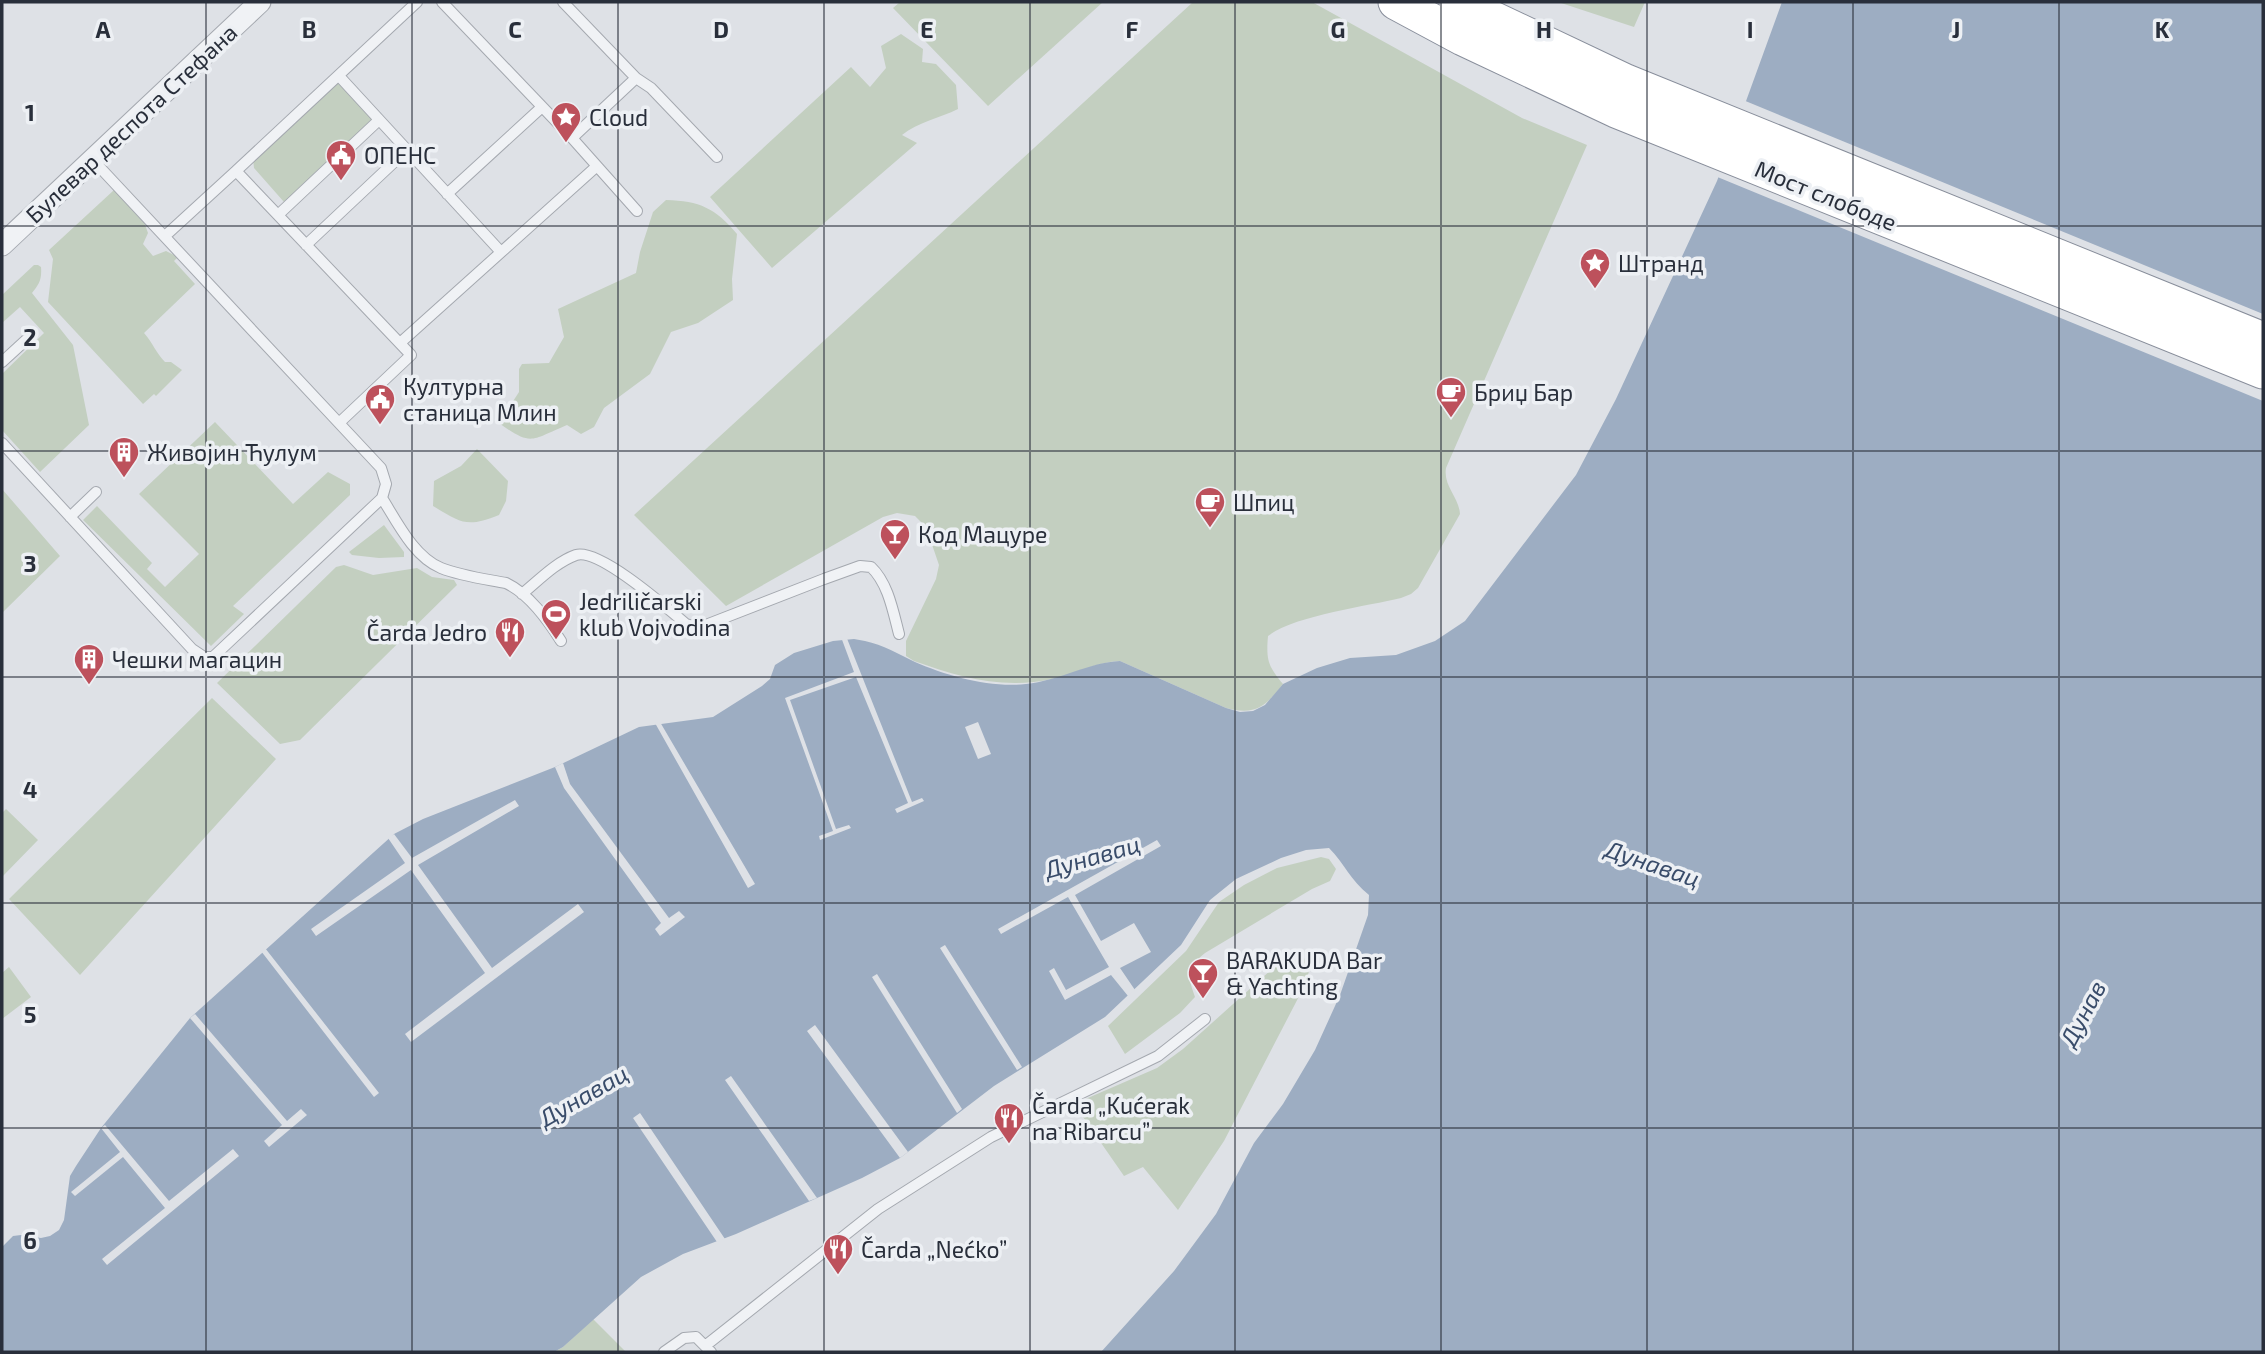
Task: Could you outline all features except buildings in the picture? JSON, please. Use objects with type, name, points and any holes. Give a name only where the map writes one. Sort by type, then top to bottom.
[{"type":"highway","name":"Мост слободе","points":[[1396,2],[1473,43],[1616,110],[2263,371]]},
{"type":"highway","name":"Мост слободе","points":[[1457,2],[1626,82],[2263,340]]},
{"type":"street","name":"Булевар деспота Стефана","points":[[2,245],[260,2]]},
{"type":"lane","points":[[165,236],[417,2]]},
{"type":"lane","points":[[442,2],[572,138],[637,211]]},
{"type":"lane","points":[[563,2],[717,157]]},
{"type":"lane","points":[[339,76],[501,252]]},
{"type":"lane","points":[[572,138],[636,78]]},
{"type":"lane","points":[[447,194],[542,107]]},
{"type":"lane","points":[[278,215],[379,120]]},
{"type":"lane","points":[[306,245],[407,150]]},
{"type":"lane","points":[[2,443],[192,649],[204,657],[213,657],[382,498],[386,484],[381,468],[92,159]]},
{"type":"lane","points":[[400,343],[597,166]]},
{"type":"lane","points":[[236,172],[411,355],[339,423]]},
{"type":"lane","points":[[2,362],[26,340]]},
{"type":"lane","points":[[70,517],[96,492]]},
{"type":"lane","points":[[382,498],[416,549],[439,568],[506,583],[522,594],[561,640]]},
{"type":"lane","points":[[522,594],[578,554],[590,555],[625,575],[686,624],[698,628],[860,566],[871,567],[877,573],[889,600],[899,634]]},
{"type":"lane","points":[[664,1352],[684,1338],[696,1337],[708,1349],[878,1209],[991,1137],[1158,1056],[1205,1019]]},
{"type":"green space","points":[[900,2],[1103,2],[988,106],[893,8]]},
{"type":"green space","points":[[1193,2],[1312,2],[1522,118],[1587,145],[1446,468],[1447,480],[1460,514],[1418,588],[1401,598],[1331,612],[1295,623],[1268,636],[1269,662],[1283,684],[1265,703],[1245,711],[1226,708],[1120,661],[1052,679],[1016,683],[965,677],[914,661],[906,656],[906,641],[936,579],[939,565],[926,527],[915,516],[897,513],[883,517],[726,606],[634,515]]},
{"type":"green space","points":[[1558,2],[1645,2],[1634,27]]},
{"type":"green space","points":[[901,34],[923,49],[922,62],[936,64],[956,85],[958,109],[922,123],[902,135],[917,143],[772,268],[710,197],[851,67],[870,87],[886,68],[881,46]]},
{"type":"green space","points":[[338,81],[375,118],[284,202],[254,168],[253,159]]},
{"type":"green space","points":[[114,190],[144,222],[148,233],[143,244],[153,256],[166,251],[178,257],[174,261],[195,284],[144,333],[165,362],[171,362],[182,370],[156,396],[154,394],[143,404],[48,302],[53,259],[49,250]]},
{"type":"green space","points":[[666,200],[698,204],[714,212],[737,234],[732,279],[733,300],[698,323],[671,332],[650,374],[604,408],[594,427],[581,434],[567,425],[532,439],[518,436],[499,423],[519,392],[519,369],[522,364],[549,363],[564,337],[558,309],[636,273],[653,212]]},
{"type":"green space","points":[[34,265],[41,267],[41,275],[32,293],[73,345],[89,425],[40,472],[2,430],[2,374],[44,333],[20,307],[2,323],[2,295]]},
{"type":"green space","points":[[215,422],[293,504],[328,472],[350,484],[350,495],[233,606],[244,614],[211,646],[83,520],[97,506],[152,563],[147,569],[165,587],[199,554],[139,494]]},
{"type":"green space","points":[[477,449],[508,481],[506,501],[499,515],[464,522],[433,506],[434,481],[461,466]]},
{"type":"green space","points":[[2,489],[60,556],[2,613]]},
{"type":"green space","points":[[384,525],[404,552],[404,557],[379,558],[352,555],[349,552]]},
{"type":"green space","points":[[344,565],[373,575],[417,568],[432,577],[454,580],[457,585],[300,740],[280,744],[217,683],[336,567]]},
{"type":"green space","points":[[212,698],[276,759],[80,975],[9,899]]},
{"type":"green space","points":[[6,809],[38,840],[2,877],[2,813]]},
{"type":"green space","points":[[1321,857],[1329,859],[1336,869],[1330,881],[1205,953],[1191,968],[1190,978],[1195,997],[1180,1013],[1125,1054],[1108,1026],[1186,951],[1219,902],[1277,868]]},
{"type":"green space","points":[[1291,952],[1303,955],[1309,970],[1307,981],[1224,1141],[1178,1210],[1143,1167],[1124,1176],[1074,1104],[1157,1068],[1183,1049]]},
{"type":"green space","points":[[9,967],[31,997],[2,1019],[2,973]]},
{"type":"green space","points":[[593,1319],[626,1352],[554,1352],[563,1347]]},
{"type":"water","points":[[1782,2],[2263,2],[2263,1352],[1101,1352],[1174,1271],[1216,1214],[1254,1143],[1283,1104],[1315,1050],[1340,995],[1368,915],[1369,895],[1329,848],[1306,850],[1281,858],[1236,879],[1210,900],[1181,945],[1105,1017],[994,1086],[900,1158],[862,1178],[736,1234],[683,1254],[641,1277],[554,1352],[2,1352],[2,1247],[13,1236],[41,1238],[59,1230],[64,1220],[70,1176],[76,1166],[101,1128],[190,1018],[394,834],[423,819],[555,767],[639,727],[713,717],[762,686],[770,679],[775,665],[794,653],[833,641],[854,639],[872,643],[941,672],[969,680],[1012,685],[1038,682],[1120,661],[1240,712],[1253,711],[1265,705],[1283,684],[1317,668],[1350,658],[1396,655],[1435,641],[1465,621],[1576,475],[1616,399],[1717,181]]},
{"type":"pier","points":[[1743,100],[2263,314],[2263,401],[1715,176]]},
{"type":"pier","points":[[846,636],[912,802],[922,798],[924,801],[897,813],[895,809],[908,803],[856,677],[790,700],[836,829],[849,825],[851,828],[820,840],[819,836],[833,831],[785,698],[854,672],[841,637]]},
{"type":"pier","points":[[660,722],[755,884],[748,888],[655,723]]},
{"type":"pier","points":[[978,722],[991,754],[978,759],[965,727]]},
{"type":"pier","points":[[563,763],[570,784],[669,918],[679,911],[685,917],[660,936],[655,929],[661,923],[564,788],[555,767]]},
{"type":"pier","points":[[515,800],[519,806],[418,865],[492,968],[578,904],[584,912],[411,1042],[405,1034],[485,973],[411,870],[316,936],[311,929],[405,863],[388,838],[394,834],[412,858]]},
{"type":"pier","points":[[1157,840],[1161,846],[1075,895],[1101,941],[1134,923],[1151,952],[1120,968],[1135,990],[1128,996],[1111,975],[1065,1000],[1049,971],[1054,968],[1066,990],[1109,967],[1068,897],[1001,934],[998,929]]},
{"type":"pier","points":[[945,945],[1022,1067],[1017,1070],[940,948]]},
{"type":"pier","points":[[265,948],[379,1093],[374,1097],[261,951]]},
{"type":"pier","points":[[877,974],[962,1109],[957,1113],[872,977]]},
{"type":"pier","points":[[195,1014],[287,1121],[301,1109],[307,1115],[269,1147],[264,1141],[282,1125],[190,1018]]},
{"type":"pier","points":[[815,1025],[908,1152],[900,1158],[807,1031]]},
{"type":"pier","points":[[731,1076],[817,1198],[809,1201],[725,1080]]},
{"type":"pier","points":[[640,1113],[725,1239],[717,1242],[633,1118]]},
{"type":"pier","points":[[105,1125],[169,1201],[233,1149],[239,1156],[107,1265],[102,1259],[165,1208],[123,1157],[75,1196],[71,1192],[120,1152],[101,1128]]},
{"type":"place","name":"Cloud","points":[[566,144]]},
{"type":"place","name":"ОПЕНС","points":[[341,182]]},
{"type":"place","name":"Штранд","points":[[1595,290]]},
{"type":"place","name":"Бриџ Бар","points":[[1451,419]]},
{"type":"place","name":"Културна станица Млин","points":[[380,426]]},
{"type":"place","name":"Живојин Ћулум","points":[[124,479]]},
{"type":"place","name":"Шпиц","points":[[1210,529]]},
{"type":"place","name":"Код Мацуре","points":[[895,561]]},
{"type":"place","name":"Jedriličarski klub Vojvodina","points":[[556,641]]},
{"type":"place","name":"Čarda Jedro","points":[[510,659]]},
{"type":"place","name":"Чешки магацин","points":[[89,686]]},
{"type":"place","name":"BARAKUDA Bar & Yachting","points":[[1203,1000]]},
{"type":"place","name":"Čarda „Kućerak na Ribarcu”","points":[[1009,1145]]},
{"type":"place","name":"Čarda „Nećko”","points":[[838,1276]]},
{"type":"water label","name":"Дунавац","points":[[1092,856]]},
{"type":"water label","name":"Дунавац","points":[[1653,863]]},
{"type":"water label","name":"Дунав","points":[[2082,1013]]},
{"type":"water label","name":"Дунавац","points":[[583,1095]]}]
